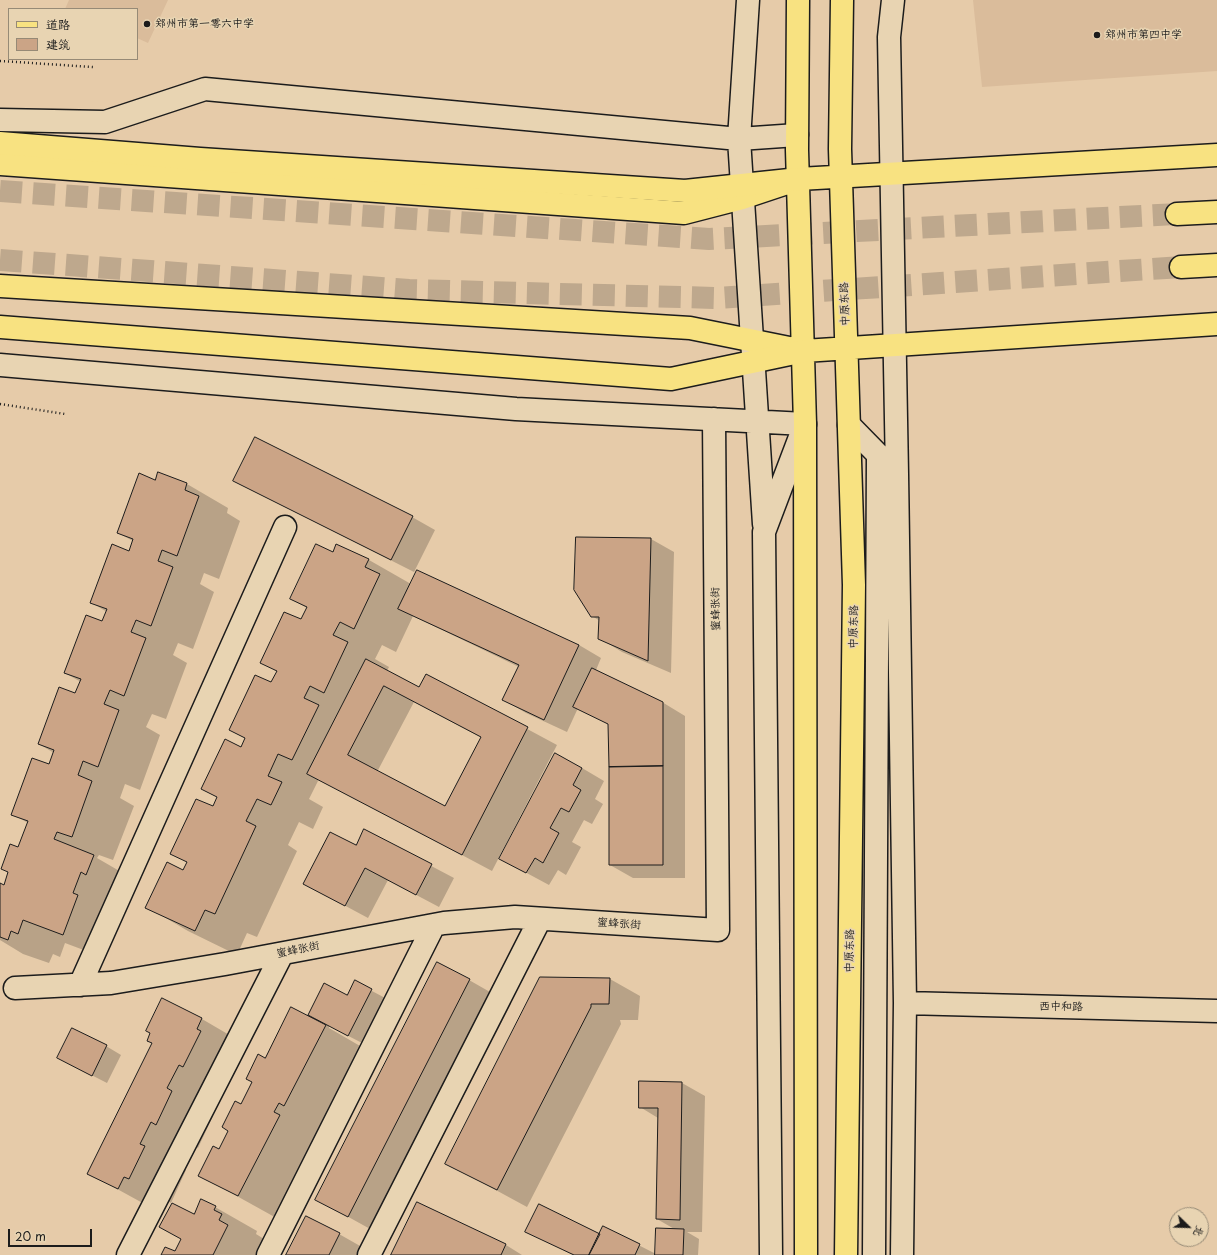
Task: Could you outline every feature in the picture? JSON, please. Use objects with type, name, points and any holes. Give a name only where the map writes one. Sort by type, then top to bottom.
[{"type":"main road","points":[[798,0],[797,135],[805,424],[806,1255]]},
{"type":"main road","name":"中原东路","points":[[842,0],[841,177],[854,585],[846,1255]]},
{"type":"main road","points":[[0,143],[200,159],[684,191],[742,192]]},
{"type":"main road","points":[[0,164],[684,213],[742,192],[799,180],[1217,155]]},
{"type":"main road","points":[[1177,214],[1217,212]]},
{"type":"main road","points":[[1181,267],[1217,265]]},
{"type":"main road","points":[[0,286],[690,328],[751,339],[804,351]]},
{"type":"main road","points":[[0,327],[671,379],[804,351],[1217,324]]},
{"type":"street","points":[[748,0],[739,140],[764,532],[771,1255]]},
{"type":"street","points":[[893,0],[889,37],[897,474],[904,1003],[902,1255]]},
{"type":"street","points":[[0,120],[105,122],[205,89],[739,140],[797,135]]},
{"type":"street","points":[[0,365],[516,409],[805,424],[764,532]]},
{"type":"street","name":"蜜蜂张街","points":[[15,988],[111,983],[282,954],[434,925],[515,917],[718,930],[714,419]]},
{"type":"street","points":[[849,425],[897,474]]},
{"type":"street","points":[[874,1255],[878,455]]},
{"type":"street","points":[[80,985],[285,527]]},
{"type":"street","points":[[369,1255],[540,919]]},
{"type":"street","points":[[268,1255],[434,925]]},
{"type":"street","points":[[128,1255],[282,954]]},
{"type":"street","name":"西中和路","points":[[904,1003],[1217,1011]]},
{"type":"path","points":[[0,61],[94,67]]},
{"type":"path","points":[[0,404],[65,414]]},
{"type":"shaded area","name":"郑州市第一零六中学","points":[[69,0],[168,0],[148,43],[138,38],[138,8],[65,8]]},
{"type":"shaded area","name":"郑州市第四中学","points":[[973,0],[1217,0],[1217,71],[982,87]]},
{"type":"building","points":[[255,437],[413,516],[391,560],[233,481]]},
{"type":"building","points":[[158,472],[187,483],[185,490],[199,496],[177,556],[162,550],[158,561],[173,567],[151,626],[136,620],[131,632],[146,638],[124,696],[110,690],[104,704],[119,710],[98,767],[83,761],[78,775],[92,781],[72,837],[57,832],[54,839],[94,855],[86,875],[81,872],[73,893],[78,895],[63,935],[23,920],[18,934],[11,931],[8,940],[0,937],[0,883],[4,885],[8,872],[1,869],[10,844],[18,847],[28,821],[11,815],[32,758],[49,764],[54,750],[38,744],[59,687],[75,693],[81,679],[64,673],[86,615],[102,621],[107,609],[90,603],[112,544],[129,551],[133,539],[117,533],[139,473],[155,480]]},
{"type":"building","points":[[576,537],[651,538],[648,661],[598,639],[599,617],[591,617],[574,590]]},
{"type":"building","points":[[316,544],[333,552],[336,544],[369,559],[365,567],[380,574],[354,629],[340,622],[333,635],[348,642],[324,693],[310,686],[304,698],[319,705],[292,760],[278,754],[268,776],[282,782],[271,805],[257,799],[246,821],[256,826],[215,914],[205,910],[195,931],[145,908],[167,862],[183,870],[187,862],[170,854],[196,799],[213,806],[217,797],[201,789],[225,739],[241,747],[245,738],[229,730],[255,675],[271,682],[277,671],[260,663],[284,612],[301,619],[307,607],[290,599]]},
{"type":"building","points":[[417,570],[579,645],[544,720],[502,700],[519,665],[398,609]]},
{"type":"building","points":[[366,659],[419,687],[426,674],[528,727],[462,855],[307,774]],"holes":[[[384,686],[481,737],[445,806],[348,755]]]},
{"type":"building","points":[[592,668],[663,702],[663,766],[609,767],[608,724],[573,707]]},
{"type":"building","points":[[555,753],[582,768],[573,785],[581,790],[569,812],[561,808],[550,828],[559,833],[543,863],[535,858],[526,873],[499,859]]},
{"type":"building","points":[[663,766],[663,865],[609,865],[609,767]]},
{"type":"building","points":[[364,829],[432,864],[416,895],[365,868],[345,906],[303,884],[330,832],[356,845]]},
{"type":"building","points":[[437,962],[470,979],[348,1217],[315,1200]]},
{"type":"building","points":[[540,977],[610,978],[609,1004],[591,1004],[591,1007],[497,1190],[445,1164]]},
{"type":"building","points":[[355,980],[372,989],[348,1036],[308,1015],[324,983],[347,995]]},
{"type":"building","points":[[162,998],[202,1018],[197,1029],[201,1031],[183,1067],[179,1065],[167,1088],[172,1091],[156,1125],[151,1122],[140,1144],[145,1146],[129,1179],[124,1177],[118,1189],[87,1174],[152,1043],[147,1041],[150,1033],[146,1031]]},
{"type":"building","points":[[291,1007],[326,1025],[284,1106],[279,1103],[274,1112],[280,1115],[238,1196],[198,1176],[213,1146],[219,1149],[228,1131],[222,1127],[235,1101],[241,1104],[252,1082],[246,1079],[258,1054],[265,1058]]},
{"type":"building","points":[[72,1028],[107,1045],[92,1076],[57,1058]]},
{"type":"building","points":[[639,1081],[682,1082],[680,1220],[656,1219],[658,1108],[639,1108]]},
{"type":"building","points":[[201,1199],[216,1206],[214,1210],[222,1214],[219,1220],[228,1225],[213,1255],[161,1255],[165,1247],[175,1251],[181,1239],[159,1227],[172,1203],[194,1214]]},
{"type":"building","points":[[417,1202],[506,1244],[501,1255],[391,1255]]},
{"type":"building","points":[[539,1204],[600,1234],[589,1255],[574,1255],[525,1232]]},
{"type":"building","points":[[306,1216],[340,1233],[329,1255],[286,1255]]},
{"type":"building","points":[[603,1226],[640,1244],[635,1255],[589,1255]]},
{"type":"building","points":[[656,1228],[684,1229],[683,1255],[655,1255]]},
{"type":"tunnel","points":[[0,191],[709,239],[1177,214]]},
{"type":"tunnel","points":[[0,260],[409,290],[716,298],[1181,267]]},
{"type":"place","name":"郑州市第一零六中学","points":[[147,24]]},
{"type":"place","name":"郑州市第四中学","points":[[1097,35]]}]
